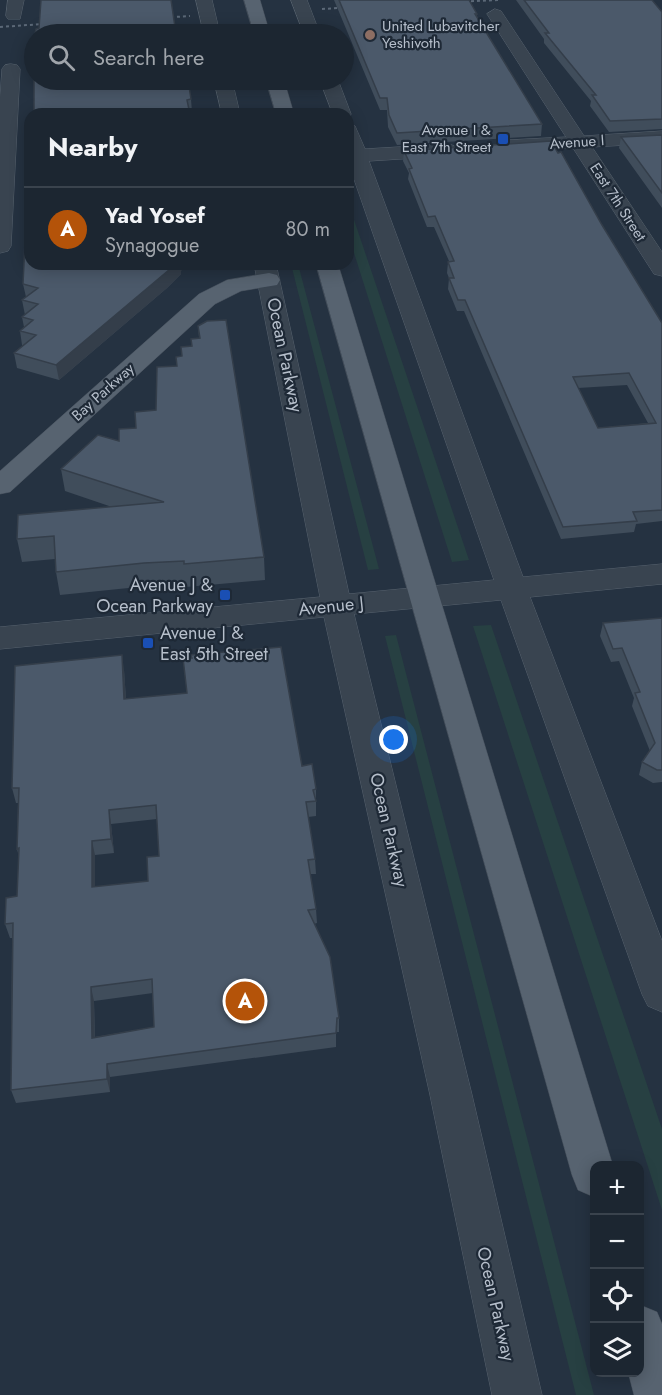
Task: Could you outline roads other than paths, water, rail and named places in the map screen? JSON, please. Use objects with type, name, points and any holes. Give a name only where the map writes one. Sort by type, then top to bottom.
[{"type":"main road","points":[[252,0],[259,24]]},
{"type":"main road","points":[[278,90],[283,108]]},
{"type":"main road","name":"Bay Parkway","points":[[207,299],[214,282],[227,270]]},
{"type":"main road","points":[[329,270],[590,1161]]},
{"type":"main road","name":"Bay Parkway","points":[[0,486],[207,299],[267,272]]},
{"type":"main road","points":[[644,1346],[659,1395]]},
{"type":"street","points":[[204,0],[210,24]]},
{"type":"street","points":[[299,0],[308,24]]},
{"type":"street","name":"East 7th Street","points":[[495,14],[662,269]]},
{"type":"street","points":[[0,246],[9,178],[11,69]]},
{"type":"street","points":[[225,90],[230,108]]},
{"type":"street","points":[[333,90],[340,108]]},
{"type":"street","name":"Avenue I","points":[[485,148],[662,137]]},
{"type":"street","points":[[354,156],[462,149]]},
{"type":"street","points":[[354,159],[662,994]]},
{"type":"street","name":"Ocean Parkway","points":[[267,272],[338,606],[451,1095],[517,1395]]},
{"type":"street","name":"Avenue J","points":[[0,638],[662,574]]},
{"type":"railway","points":[[453,2],[499,0]]},
{"type":"railway","points":[[322,9],[355,7]]},
{"type":"railway","points":[[159,18],[190,16]]},
{"type":"railway","points":[[43,24],[57,23]]},
{"type":"railway","points":[[0,27],[24,25]]},
{"type":"place","name":"United Lubavitcher Yeshivoth","points":[[370,35]]},
{"type":"place","name":"Avenue I & East 7th Street","points":[[503,139]]},
{"type":"place","name":"Avenue J & Ocean Parkway","points":[[225,595]]},
{"type":"place","name":"Avenue J & East 5th Street","points":[[148,643]]},
{"type":"place","name":"Yad Yosef","points":[[245,1001]]}]
